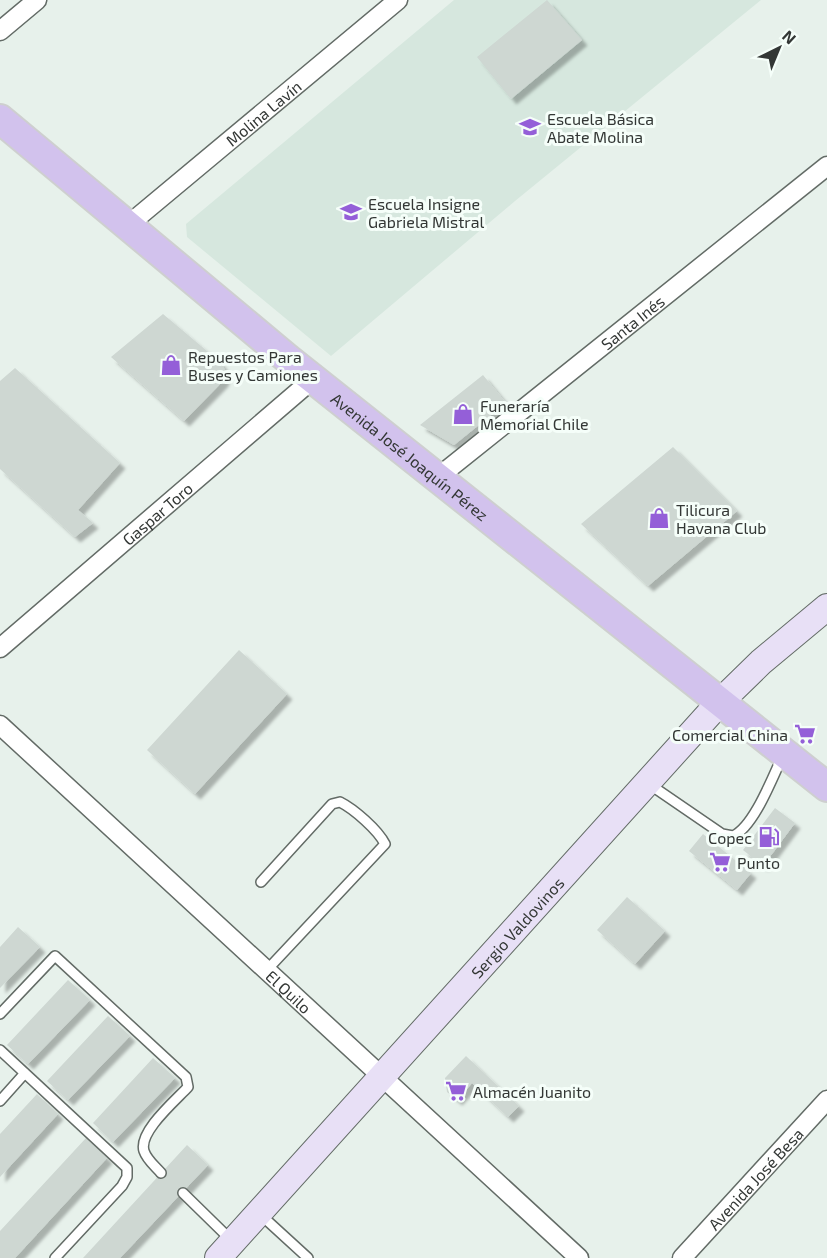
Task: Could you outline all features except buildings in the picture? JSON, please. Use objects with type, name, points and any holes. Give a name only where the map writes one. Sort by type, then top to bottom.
[{"type":"main road","name":"Avenida José Joaquín Pérez","points":[[0,119],[313,379],[827,787]]},
{"type":"main road","name":"Sergio Valdovinos","points":[[226,1250],[720,702],[761,662],[827,607]]},
{"type":"street","points":[[0,31],[37,0]]},
{"type":"street","name":"Molina Lavín","points":[[127,226],[398,0]]},
{"type":"street","name":"Santa Inés","points":[[437,477],[827,166]]},
{"type":"street","name":"Gaspar Toro","points":[[0,648],[313,379]]},
{"type":"street","name":"El Quilo","points":[[0,725],[579,1258]]},
{"type":"street","name":"Avenida José Besa","points":[[682,1258],[827,1100]]},
{"type":"lane","points":[[647,783],[722,834],[733,836],[743,829],[759,805],[784,753]]},
{"type":"lane","points":[[261,882],[332,804],[340,802],[347,806],[381,837],[385,844],[266,971]]},
{"type":"lane","points":[[0,1014],[55,956],[186,1077],[188,1087],[151,1127],[143,1139],[143,1150],[146,1156],[161,1173]]},
{"type":"lane","points":[[0,1050],[125,1164],[128,1173],[122,1186],[55,1258]]},
{"type":"lane","points":[[0,1101],[25,1073]]},
{"type":"lane","points":[[183,1193],[226,1250]]},
{"type":"lane","points":[[259,1213],[308,1258]]},
{"type":"shaded area","points":[[454,0],[761,0],[515,201],[331,356],[187,237],[186,224]]},
{"type":"place","name":"Escuela Básica Abate Molina","points":[[530,127]]},
{"type":"place","name":"Escuela Insigne Gabriela Mistral","points":[[351,212]]},
{"type":"place","name":"Repuestos Para Buses y Camiones","points":[[171,365]]},
{"type":"place","name":"Funeraría Memorial Chile","points":[[463,414]]},
{"type":"place","name":"Tilicura Havana Club","points":[[659,518]]},
{"type":"place","name":"Comercial China","points":[[805,734]]},
{"type":"place","name":"Copec","points":[[769,837]]},
{"type":"place","name":"Punto","points":[[720,862]]},
{"type":"place","name":"Almacén Juanito","points":[[456,1091]]}]
